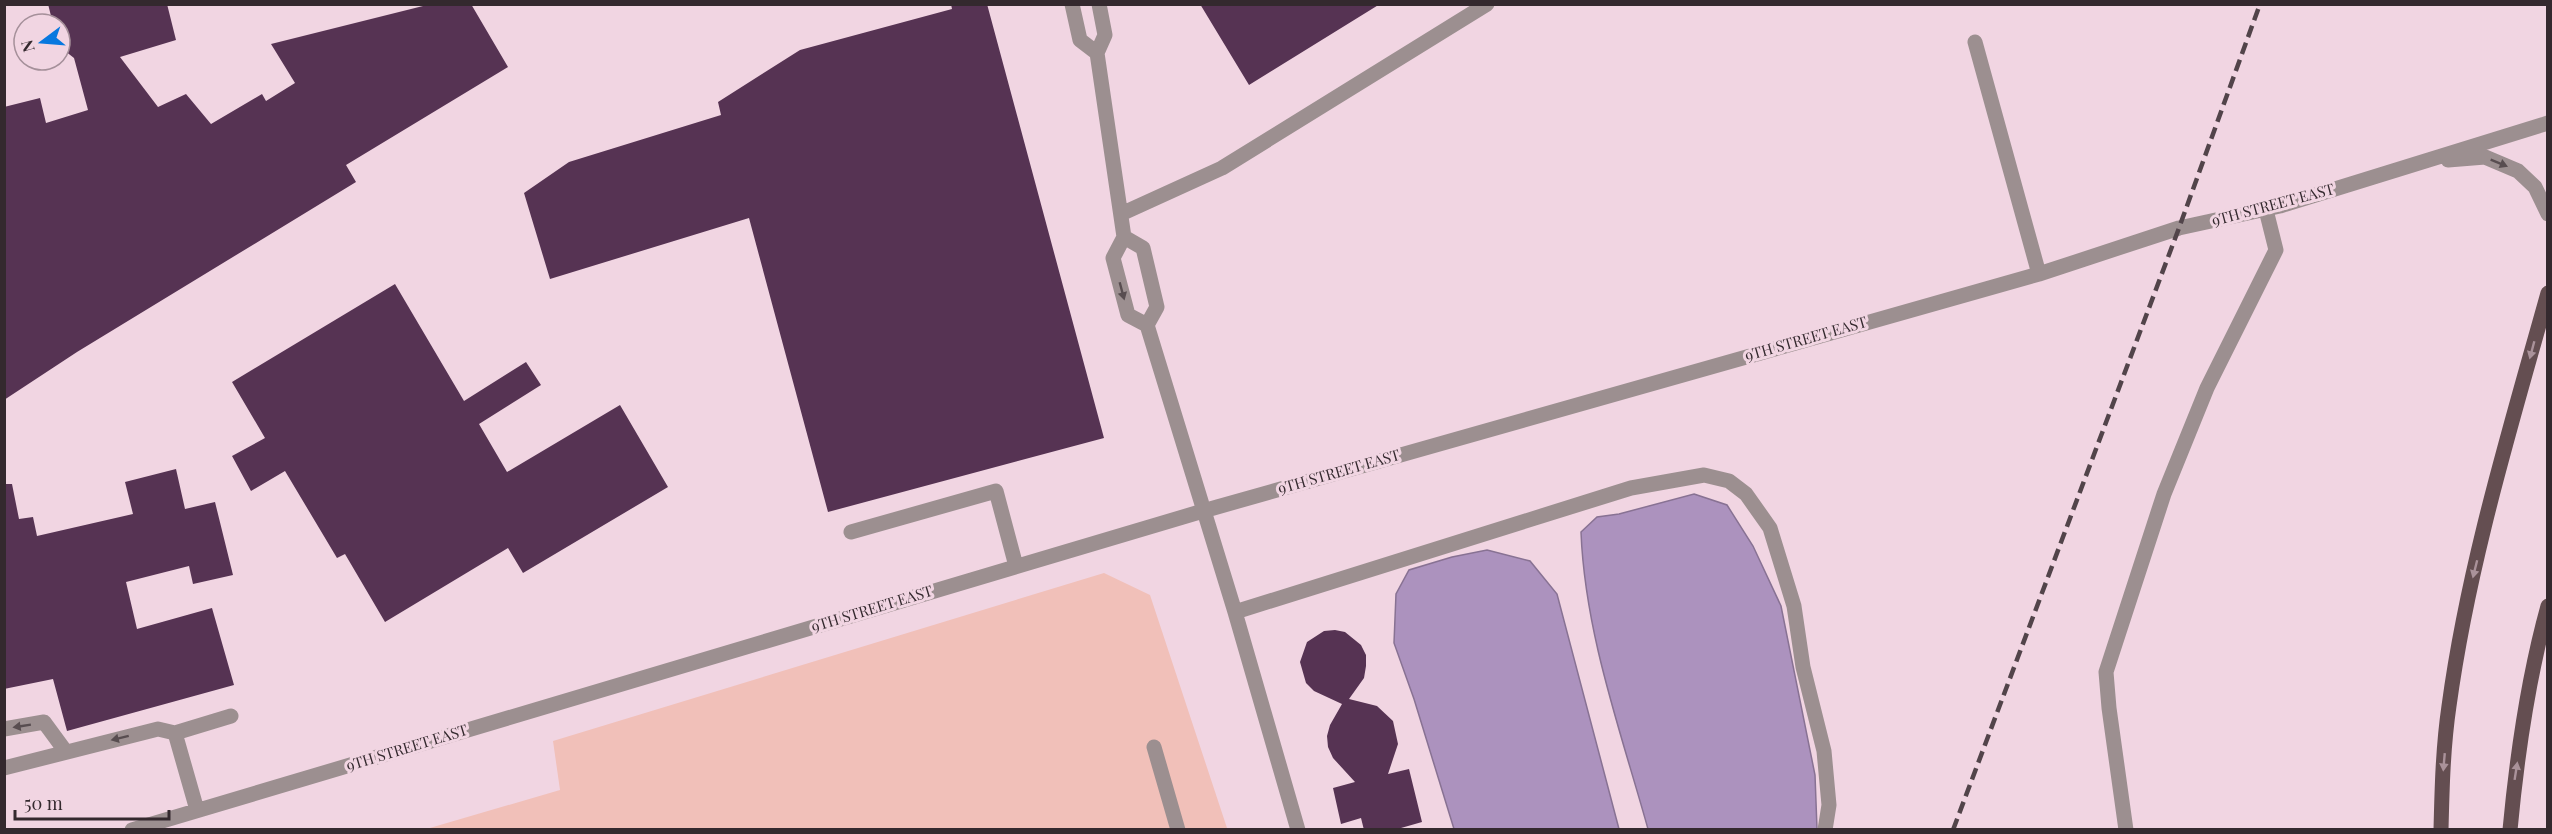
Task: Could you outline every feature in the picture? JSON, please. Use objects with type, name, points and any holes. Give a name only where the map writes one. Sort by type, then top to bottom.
[{"type":"main road","points":[[2441,830],[2442,780],[2449,707],[2464,613],[2547,293]]},
{"type":"main road","points":[[2510,830],[2514,784],[2535,658],[2547,606]]},
{"type":"street","points":[[1072,4],[1080,40],[1097,53]]},
{"type":"street","points":[[1099,4],[1105,35],[1097,53],[1124,237],[1113,258],[1128,315],[1147,325],[1235,612],[1298,830]]},
{"type":"street","points":[[1121,213],[1222,168],[1487,4]]},
{"type":"street","points":[[1975,42],[2039,274]]},
{"type":"street","name":"9TH STREET EAST","points":[[132,830],[1203,511],[2039,274],[2179,228],[2266,210],[2547,123]]},
{"type":"street","points":[[2421,162],[2485,157],[2518,171],[2535,187],[2547,214]]},
{"type":"street","points":[[2126,830],[2110,720],[2106,672],[2164,494],[2202,398],[2276,250],[2266,210]]},
{"type":"street","points":[[1124,237],[1143,248],[1157,307],[1147,325]]},
{"type":"street","points":[[1235,612],[1631,488],[1704,475],[1729,482],[1746,494],[1770,528],[1794,606],[1803,667],[1824,751],[1829,805],[1825,830]]},
{"type":"street","points":[[851,532],[996,491],[1016,566]]},
{"type":"street","points":[[4,768],[158,729],[175,733],[231,716]]},
{"type":"street","points":[[4,729],[44,722],[66,752]]},
{"type":"street","points":[[175,733],[197,810]]},
{"type":"street","points":[[1154,747],[1178,830]]},
{"type":"shaded area","points":[[1694,494],[1727,505],[1753,546],[1781,606],[1815,775],[1817,829],[1648,829],[1597,645],[1589,608],[1581,532],[1597,517],[1619,514]]},
{"type":"shaded area","points":[[1487,550],[1530,561],[1557,594],[1619,829],[1454,829],[1414,699],[1394,643],[1396,594],[1409,570],[1452,557]]},
{"type":"shaded area","points":[[1104,573],[1150,595],[1227,828],[423,830],[560,790],[553,741]]},
{"type":"building","points":[[48,4],[167,4],[176,40],[120,57],[158,107],[186,94],[211,124],[262,94],[266,101],[295,83],[271,44],[431,4],[471,4],[508,67],[346,165],[356,182],[77,352],[4,400],[4,107],[40,98],[46,123],[88,110],[72,56],[72,12],[50,12]]},
{"type":"building","points":[[951,4],[987,4],[1104,438],[828,512],[749,218],[550,279],[524,193],[569,162],[721,115],[718,102],[800,50],[952,9]]},
{"type":"building","points":[[1200,4],[1380,4],[1249,85]]},
{"type":"building","points":[[395,284],[464,401],[526,362],[541,385],[479,424],[507,472],[620,405],[668,487],[523,573],[508,548],[385,622],[345,554],[337,558],[285,471],[251,491],[232,456],[265,438],[232,382]]},
{"type":"building","points":[[176,469],[185,509],[215,502],[233,575],[193,584],[189,566],[126,582],[137,629],[212,608],[234,685],[67,731],[53,679],[4,689],[4,484],[12,484],[19,519],[33,517],[37,536],[133,514],[125,482]]},
{"type":"building","points":[[1324,631],[1345,632],[1361,645],[1366,655],[1364,678],[1349,699],[1377,706],[1393,721],[1398,744],[1388,774],[1409,769],[1422,822],[1394,830],[1364,830],[1361,818],[1341,824],[1333,788],[1355,782],[1333,758],[1328,747],[1327,736],[1330,725],[1342,704],[1314,691],[1306,683],[1300,662],[1307,642]]},
{"type":"railway","points":[[1953,830],[2179,228],[2260,4]]}]
